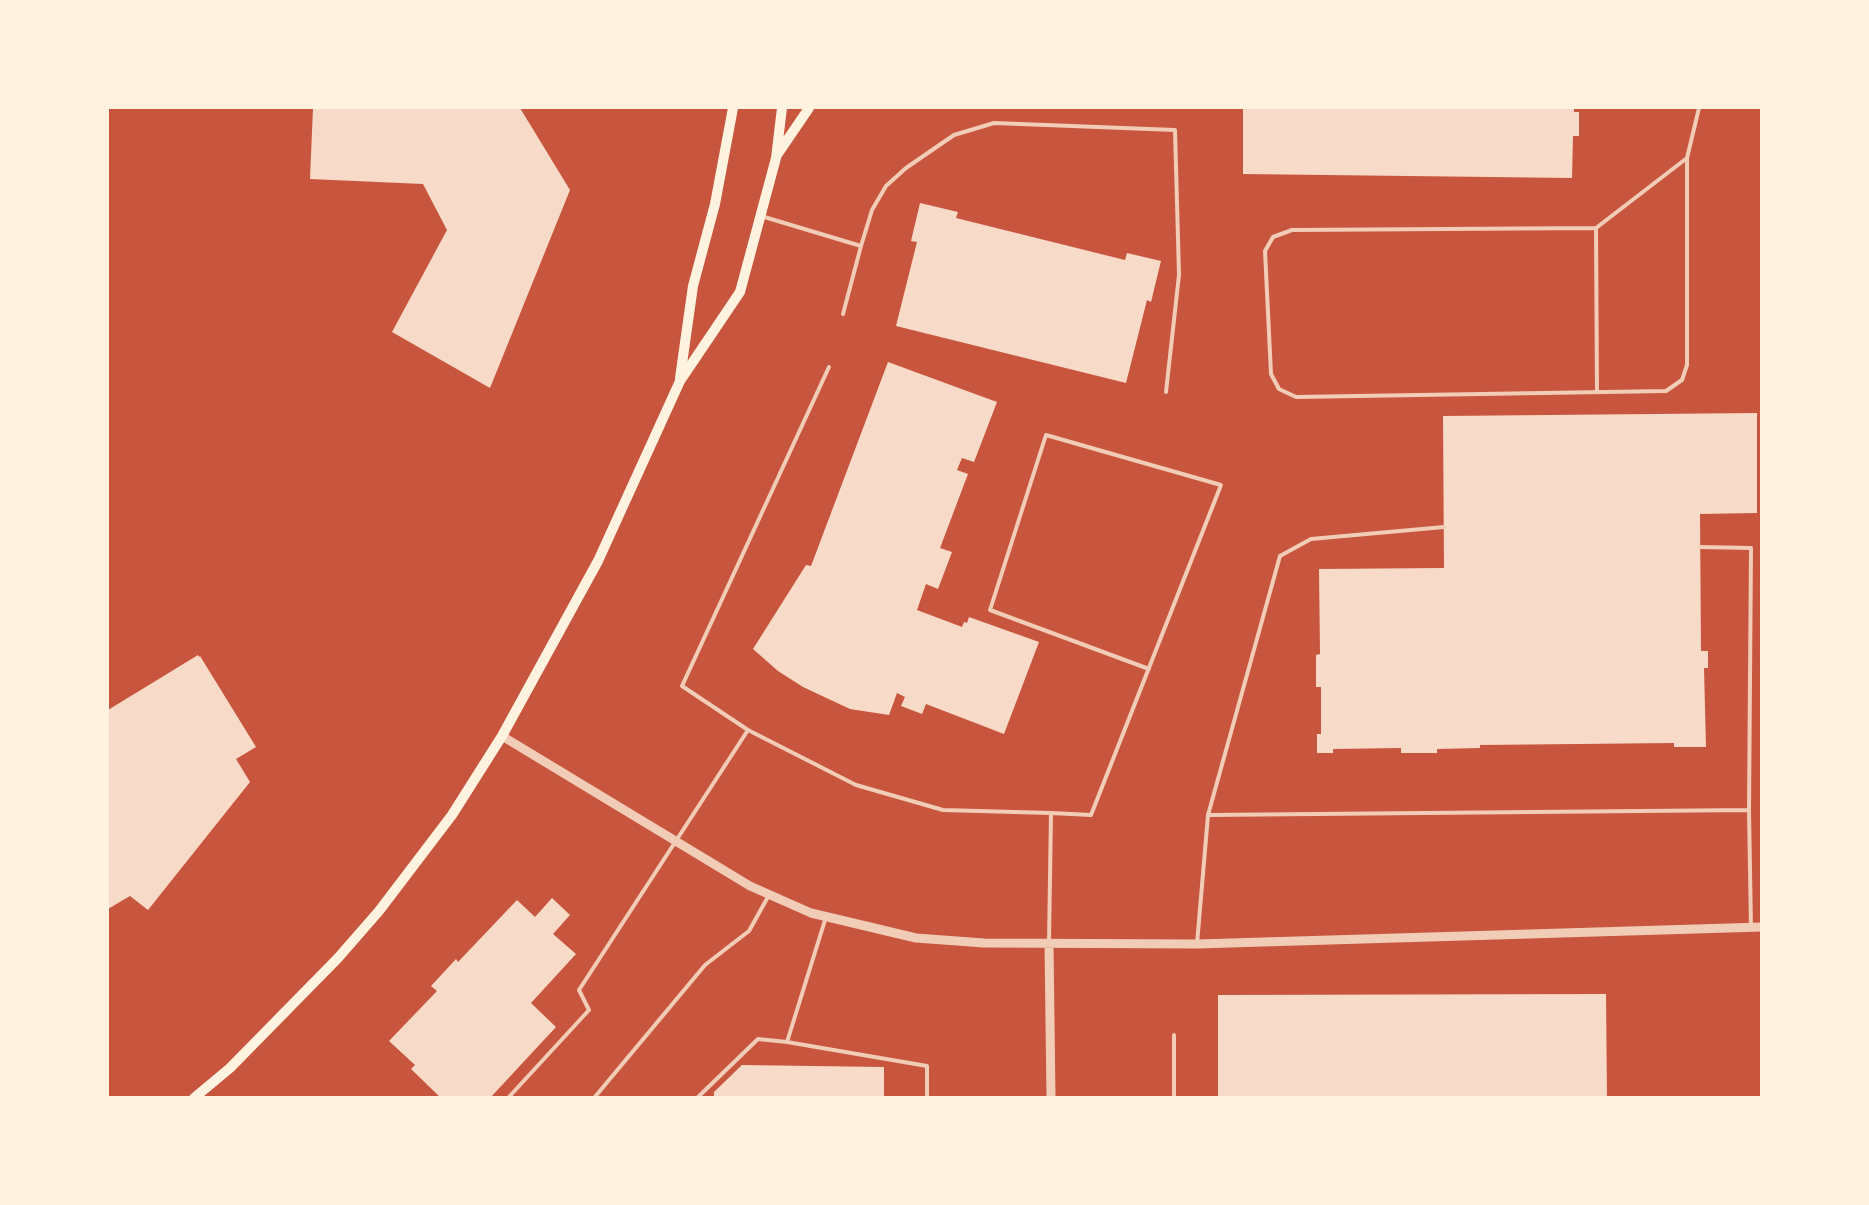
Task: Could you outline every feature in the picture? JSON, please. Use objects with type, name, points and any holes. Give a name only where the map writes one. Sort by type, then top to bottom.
[{"type":"main road","points":[[680,382],[693,286],[714,204],[733,108]]},
{"type":"main road","points":[[194,1098],[230,1068],[338,958],[379,911],[452,815],[502,736],[598,561],[680,382],[740,292],[776,158],[782,108]]},
{"type":"main road","points":[[776,158],[809,108]]},
{"type":"street","points":[[502,736],[750,886],[811,913],[916,938],[984,943],[1197,944],[1762,927]]},
{"type":"street","points":[[1049,944],[1051,1098]]},
{"type":"lane","points":[[1686,158],[1596,228],[1292,230],[1273,237],[1265,251],[1272,374],[1279,389],[1296,397],[1666,391],[1682,380],[1688,365],[1686,158],[1699,108]]},
{"type":"lane","points":[[843,314],[872,210],[886,186],[906,168],[954,135],[994,123],[1176,130],[1179,274],[1166,392]]},
{"type":"lane","points":[[761,216],[861,246]]},
{"type":"lane","points":[[1596,228],[1597,392]]},
{"type":"lane","points":[[830,367],[682,686],[748,730],[856,785],[943,810],[1091,815],[1149,669],[1221,485],[1046,436],[990,610],[1149,669]]},
{"type":"lane","points":[[1197,944],[1208,814],[1280,556],[1311,539],[1444,527]]},
{"type":"lane","points":[[1700,547],[1750,548],[1749,810],[1751,928]]},
{"type":"lane","points":[[508,1098],[589,1010],[579,990],[748,730]]},
{"type":"lane","points":[[1208,814],[1749,810]]},
{"type":"lane","points":[[1049,944],[1051,813]]},
{"type":"lane","points":[[594,1098],[705,965],[750,931],[769,895]]},
{"type":"lane","points":[[787,1042],[826,916]]},
{"type":"lane","points":[[1174,1035],[1174,1098]]},
{"type":"lane","points":[[697,1098],[758,1039],[787,1042],[927,1066],[927,1098]]},
{"type":"building","points":[[313,108],[520,108],[570,190],[490,388],[392,332],[447,230],[423,184],[310,179]]},
{"type":"building","points":[[1243,108],[1574,108],[1574,112],[1579,112],[1579,136],[1573,136],[1572,178],[1243,174]]},
{"type":"building","points":[[920,203],[958,212],[956,218],[1125,260],[1127,253],[1161,261],[1151,302],[1147,300],[1126,383],[896,326],[917,242],[911,241]]},
{"type":"building","points":[[888,362],[997,402],[974,462],[962,458],[957,470],[968,474],[940,548],[952,552],[938,589],[926,584],[917,610],[962,627],[964,622],[967,623],[969,617],[1039,642],[1004,734],[926,704],[922,714],[901,706],[905,697],[897,693],[889,715],[850,709],[803,687],[778,671],[753,649],[806,565],[811,566]]},
{"type":"building","points":[[1757,413],[1757,513],[1700,514],[1701,651],[1708,651],[1708,668],[1704,668],[1706,747],[1674,747],[1674,743],[1480,745],[1480,748],[1437,749],[1437,753],[1401,753],[1401,748],[1333,749],[1333,753],[1317,753],[1317,734],[1321,734],[1321,687],[1316,687],[1316,655],[1320,654],[1319,569],[1444,568],[1443,416]]},
{"type":"building","points":[[198,655],[256,747],[236,759],[250,782],[148,910],[130,896],[108,909],[108,710]]},
{"type":"building","points":[[552,898],[570,915],[553,934],[576,954],[531,1003],[556,1027],[490,1098],[441,1098],[411,1069],[415,1065],[389,1041],[437,991],[431,986],[456,959],[458,962],[517,900],[535,917]]},
{"type":"building","points":[[1606,994],[1607,1098],[1218,1098],[1218,995]]},
{"type":"building","points":[[742,1065],[884,1067],[884,1098],[714,1098],[714,1092]]}]
